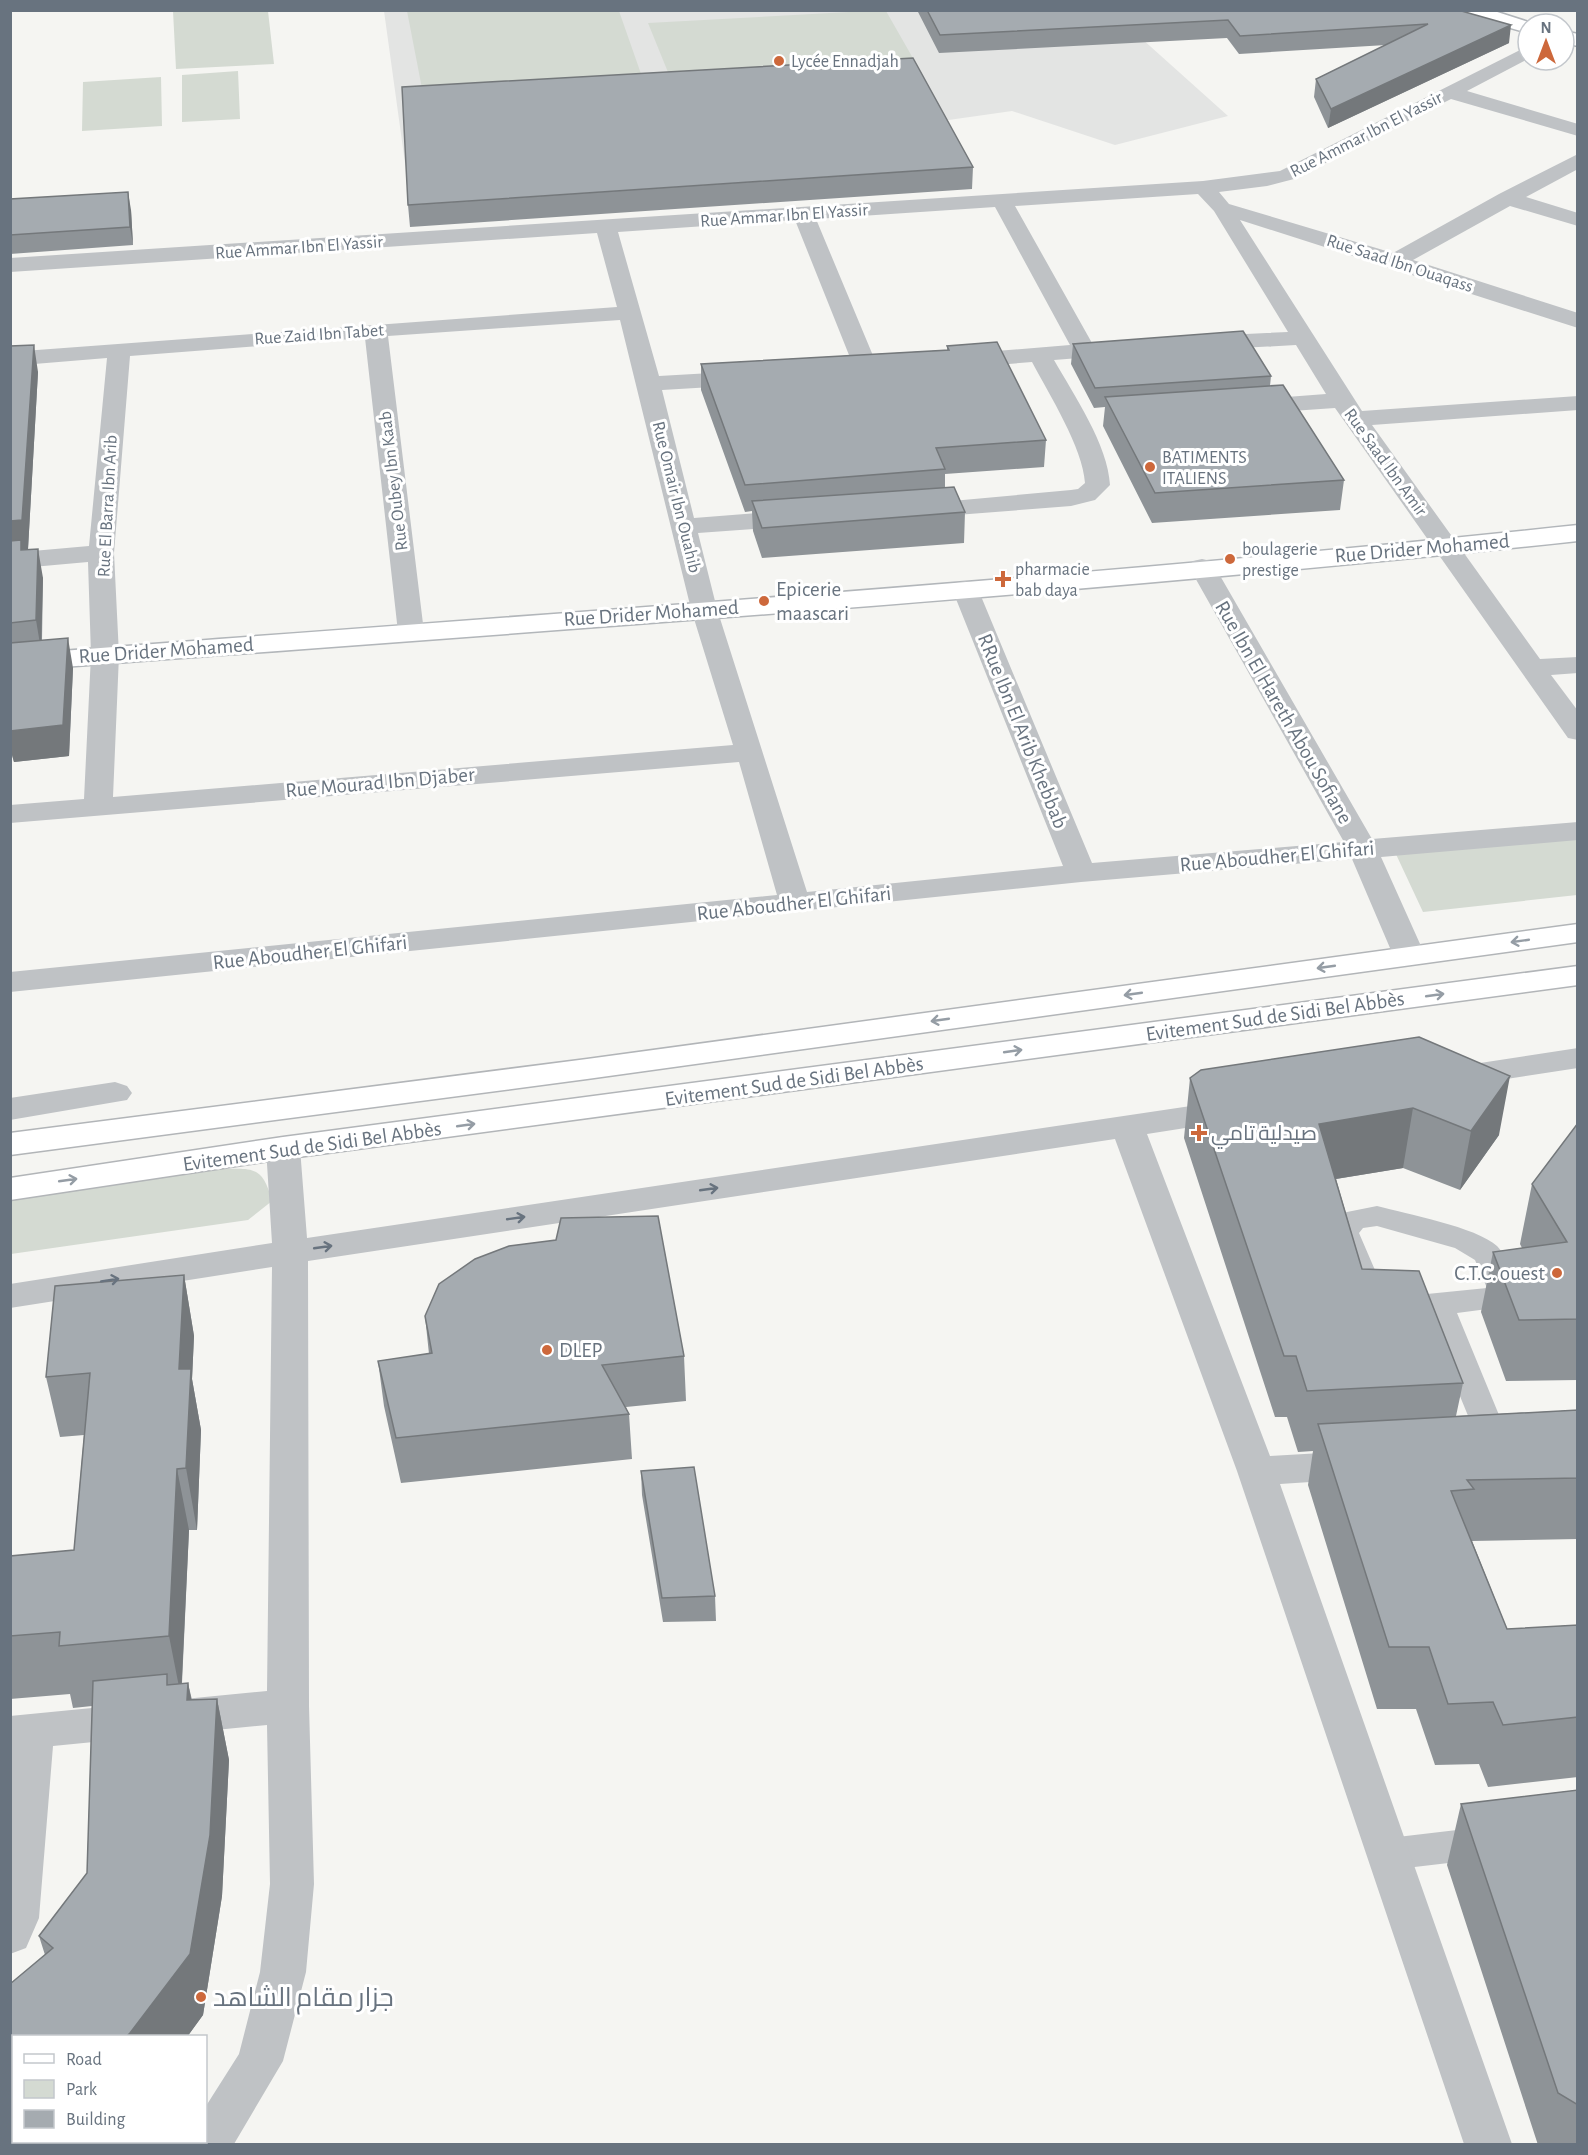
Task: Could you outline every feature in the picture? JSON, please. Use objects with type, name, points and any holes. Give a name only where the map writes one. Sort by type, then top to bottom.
[{"type":"main road","points":[[1469,10],[1516,24]]},
{"type":"main road","name":"Rue Drider Mohamed","points":[[10,663],[965,589],[1447,547],[1578,533]]},
{"type":"main road","name":"Evitement Sud de Sidi Bel Abbès","points":[[10,1144],[610,1066],[1578,933]]},
{"type":"main road","name":"Evitement Sud de Sidi Bel Abbès","points":[[10,1189],[283,1148],[1578,975]]},
{"type":"street","name":"Rue Ammar Ibn El Yassir","points":[[10,265],[1002,201],[1203,187],[1267,180],[1287,174],[1516,58]]},
{"type":"street","points":[[1449,92],[1578,130]]},
{"type":"street","points":[[1395,261],[1578,160]]},
{"type":"street","name":"Rue Saad Ibn Amir","points":[[1203,187],[1222,208],[1301,338],[1349,410],[1578,732]]},
{"type":"street","points":[[1506,198],[1578,220]]},
{"type":"street","points":[[1002,201],[1084,350]]},
{"type":"street","name":"Rue Saad Ibn Ouaqass","points":[[1222,208],[1395,261],[1578,321]]},
{"type":"street","points":[[803,213],[867,370]]},
{"type":"street","name":"Rue Omair Ibn Ouahib","points":[[606,227],[649,384],[704,609],[795,903]]},
{"type":"street","name":"Rue Zaid Ibn Tabet","points":[[10,359],[628,313]]},
{"type":"street","name":"Rue Oubey Ibn Kaab","points":[[376,330],[411,632]]},
{"type":"street","points":[[1187,344],[1301,338]]},
{"type":"street","points":[[936,363],[1038,353],[1141,347]]},
{"type":"street","name":"Rue El Barra Ibn Arib","points":[[98,806],[105,655],[101,553],[119,350]]},
{"type":"street","points":[[895,511],[1048,500],[1086,495],[1098,485],[1085,418],[1038,353]]},
{"type":"street","points":[[649,384],[764,376]]},
{"type":"street","points":[[1225,408],[1349,410],[1578,403]]},
{"type":"street","points":[[683,526],[825,516]]},
{"type":"street","points":[[10,561],[101,553]]},
{"type":"street","name":"Rue Ibn El Hareth Abou Sofiane","points":[[1202,567],[1363,849],[1409,956]]},
{"type":"street","name":"RRue Ibn El Arib Khebbab","points":[[965,589],[1081,873]]},
{"type":"street","points":[[1534,668],[1578,665]]},
{"type":"street","name":"Rue Mourad Ibn Djaber","points":[[10,814],[750,752]]},
{"type":"street","name":"Rue Aboudher El Ghifari","points":[[10,982],[1081,873],[1578,831]]},
{"type":"street","points":[[1423,1082],[1578,1058]]},
{"type":"street","points":[[10,1109],[115,1093]]},
{"type":"street","points":[[10,1296],[290,1251],[1257,1107]]},
{"type":"street","points":[[1127,1127],[1256,1471],[1488,2145]]},
{"type":"street","points":[[208,2145],[260,2061],[283,1972],[292,1884],[288,1706],[290,1251],[283,1148]]},
{"type":"street","points":[[1256,1471],[1395,1463]]},
{"type":"street","points":[[10,1935],[17,1918],[22,1732],[288,1706]]},
{"type":"lane","points":[[1377,1216],[1466,1241],[1487,1254],[1507,1297],[1437,1303],[1377,1310],[1343,1232],[1353,1220],[1377,1216]]},
{"type":"lane","points":[[1437,1303],[1499,1457]]},
{"type":"lane","points":[[1389,1854],[1518,1838]]},
{"type":"shaded area","name":"Lycée Ennadjah","points":[[384,11],[1113,11],[1228,116],[1115,145],[1012,111],[461,189],[409,192]]},
{"type":"green space","points":[[173,11],[268,11],[274,64],[176,69]]},
{"type":"green space","points":[[407,11],[619,11],[647,91],[425,104]]},
{"type":"green space","points":[[886,11],[922,74],[674,87],[648,23]]},
{"type":"green space","points":[[238,71],[240,119],[182,122],[182,75]]},
{"type":"green space","points":[[161,77],[162,126],[82,131],[83,82]]},
{"type":"green space","points":[[1577,834],[1577,895],[1423,912],[1394,850]]},
{"type":"green space","points":[[216,1169],[246,1169],[259,1174],[264,1180],[272,1201],[248,1220],[11,1254],[10,1198]]},
{"type":"building","points":[[927,10],[1458,10],[1511,25],[1331,109],[1316,79],[1428,24],[1240,36],[1228,20],[940,35]]},
{"type":"building","points":[[913,58],[973,167],[408,205],[402,87]]},
{"type":"building","points":[[128,192],[130,227],[10,235],[10,199]]},
{"type":"building","points":[[1243,331],[1271,376],[1095,388],[1073,344]]},
{"type":"building","points":[[997,342],[1046,440],[936,448],[945,469],[745,485],[701,364],[949,350],[947,346]]},
{"type":"building","points":[[34,345],[22,520],[10,521],[10,346]]},
{"type":"building","points":[[1283,385],[1344,480],[1155,493],[1105,397]]},
{"type":"building","points":[[954,487],[965,512],[762,528],[752,501]]},
{"type":"building","points":[[21,540],[21,550],[38,549],[36,620],[10,623],[10,541]]},
{"type":"building","points":[[68,638],[63,725],[10,731],[10,643]]},
{"type":"building","points":[[1419,1037],[1510,1076],[1471,1131],[1413,1108],[1319,1124],[1362,1269],[1419,1271],[1463,1383],[1307,1391],[1296,1356],[1284,1356],[1190,1078],[1201,1070]]},
{"type":"building","points":[[1578,1123],[1578,1319],[1519,1320],[1493,1252],[1567,1242],[1532,1184]]},
{"type":"building","points":[[658,1216],[684,1356],[602,1365],[629,1414],[396,1438],[378,1361],[432,1353],[425,1316],[439,1284],[475,1259],[509,1246],[556,1240],[561,1218]]},
{"type":"building","points":[[184,1275],[179,1369],[191,1369],[186,1468],[177,1469],[169,1636],[59,1646],[60,1632],[10,1636],[10,1556],[74,1550],[90,1373],[46,1377],[55,1286]]},
{"type":"building","points":[[1578,1410],[1578,1478],[1467,1480],[1474,1489],[1451,1491],[1507,1629],[1578,1625],[1578,1717],[1503,1725],[1493,1702],[1448,1704],[1429,1647],[1389,1647],[1318,1424]]},
{"type":"building","points":[[694,1467],[715,1596],[662,1598],[641,1471]]},
{"type":"building","points":[[167,1674],[167,1685],[188,1683],[187,1700],[217,1699],[210,1835],[190,1954],[128,2035],[12,2035],[12,2138],[10,2139],[10,1984],[53,1948],[39,1936],[87,1873],[93,1681]]},
{"type":"building","points":[[1578,1790],[1578,2105],[1558,2093],[1461,1804]]},
{"type":"place","name":"Lycée Ennadjah","points":[[779,61]]},
{"type":"place","name":"BATIMENTS ITALIENS","points":[[1150,467]]},
{"type":"place","name":"boulagerie prestige","points":[[1230,559]]},
{"type":"place","name":"pharmacie bab daya","points":[[1003,579]]},
{"type":"place","name":"Epicerie maascari","points":[[764,601]]},
{"type":"place","name":"صيدلية تامي","points":[[1199,1133]]},
{"type":"place","name":"C.T.C. ouest","points":[[1557,1273]]},
{"type":"place","name":"DLEP","points":[[547,1350]]},
{"type":"place","name":"جزار مقام الشاهد","points":[[201,1997]]}]
